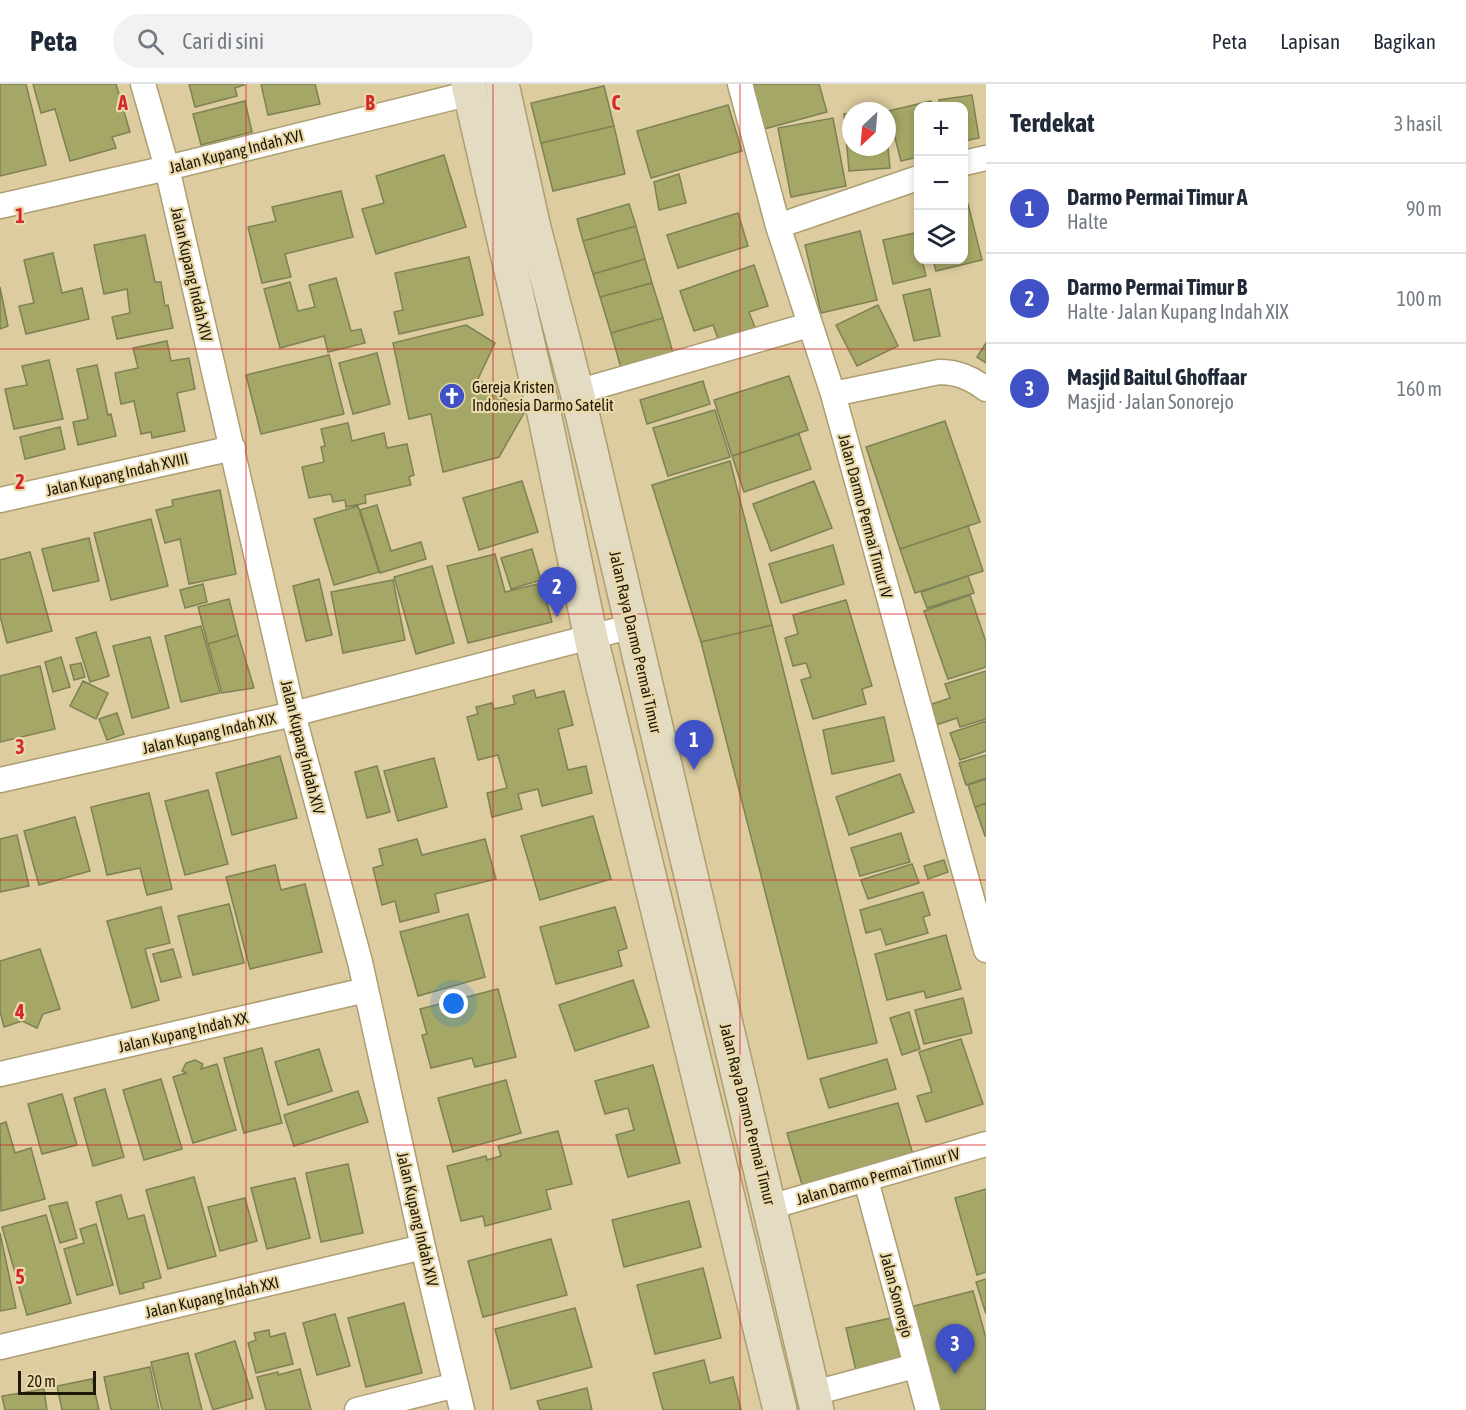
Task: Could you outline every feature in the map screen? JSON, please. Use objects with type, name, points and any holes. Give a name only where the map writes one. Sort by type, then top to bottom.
[{"type":"main road","points":[[502,84],[470,89],[546,423],[591,638],[780,1410]]},
{"type":"main road","name":"Jalan Raya Darmo Permai Timur","points":[[502,84],[816,1401]]},
{"type":"main road","points":[[518,303],[551,294]]},
{"type":"main road","points":[[546,423],[580,404]]},
{"type":"main road","points":[[733,1219],[770,1207]]},
{"type":"street","name":"Jalan Kupang Indah XIV","points":[[143,84],[167,168],[293,714],[366,990],[462,1410]]},
{"type":"street","name":"Jalan Darmo Permai Timur IV","points":[[740,84],[778,226],[833,394],[986,950]]},
{"type":"street","name":"Jalan Kupang Indah XVI","points":[[0,206],[167,168],[470,89]]},
{"type":"street","points":[[968,162],[986,159]]},
{"type":"street","points":[[778,226],[914,179]]},
{"type":"street","points":[[580,404],[809,325]]},
{"type":"street","points":[[833,394],[939,372],[962,375],[986,389]]},
{"type":"street","name":"Jalan Kupang Indah XVIII","points":[[0,500],[233,448]]},
{"type":"street","name":"Jalan Kupang Indah XIX","points":[[0,780],[293,714],[633,626]]},
{"type":"street","name":"Jalan Kupang Indah XX","points":[[0,1074],[366,990]]},
{"type":"street","name":"Jalan Darmo Permai Timur IV","points":[[770,1207],[986,1144]]},
{"type":"street","name":"Jalan Sonorejo","points":[[866,1180],[928,1410]]},
{"type":"street","name":"Jalan Kupang Indah XXI","points":[[0,1347],[423,1246]]},
{"type":"street","points":[[816,1401],[915,1366]]},
{"type":"street","points":[[357,1410],[456,1386]]},
{"type":"building","points":[[0,84],[26,84],[46,165],[0,176]]},
{"type":"building","points":[[33,84],[116,84],[130,132],[112,137],[116,148],[70,161],[55,109],[41,113]]},
{"type":"building","points":[[189,84],[244,85],[235,88],[237,96],[195,107]]},
{"type":"building","points":[[261,84],[315,84],[320,104],[268,115]]},
{"type":"building","points":[[751,84],[819,84],[827,112],[764,129]]},
{"type":"building","points":[[604,86],[614,126],[541,143],[531,103]]},
{"type":"building","points":[[972,95],[979,138],[968,140],[968,102],[939,102],[939,100]]},
{"type":"building","points":[[245,101],[252,132],[201,145],[193,114]]},
{"type":"building","points":[[728,105],[742,151],[651,178],[637,131]]},
{"type":"building","points":[[914,105],[914,158],[901,161],[896,142],[896,109]]},
{"type":"building","points":[[833,118],[846,186],[791,197],[778,128]]},
{"type":"building","points":[[614,126],[625,174],[553,191],[541,143]]},
{"type":"building","points":[[444,155],[466,227],[376,254],[362,209],[384,203],[376,176]]},
{"type":"building","points":[[848,156],[889,156],[890,168],[849,171]]},
{"type":"building","points":[[679,174],[686,203],[659,210],[654,182]]},
{"type":"building","points":[[341,191],[353,237],[285,254],[291,277],[262,283],[248,227],[276,221],[272,207]]},
{"type":"building","points":[[629,204],[636,226],[583,241],[577,219]]},
{"type":"building","points":[[968,204],[982,260],[968,263]]},
{"type":"building","points":[[738,213],[748,246],[678,268],[667,235]]},
{"type":"building","points":[[636,226],[645,259],[593,274],[583,241]]},
{"type":"building","points":[[860,231],[877,300],[821,313],[805,245]]},
{"type":"building","points":[[914,233],[914,264],[923,264],[926,276],[893,284],[883,240]]},
{"type":"building","points":[[145,235],[155,282],[161,282],[165,306],[168,305],[173,328],[117,339],[112,317],[130,313],[127,289],[104,294],[94,245]]},
{"type":"building","points":[[53,253],[62,293],[82,288],[89,319],[26,334],[19,306],[34,303],[24,260]]},
{"type":"building","points":[[469,257],[483,315],[399,334],[394,312],[403,310],[395,273]]},
{"type":"building","points":[[645,259],[652,283],[600,297],[593,274]]},
{"type":"building","points":[[934,264],[965,264],[936,271]]},
{"type":"building","points":[[754,265],[768,306],[749,312],[757,333],[721,347],[713,325],[694,331],[680,291]]},
{"type":"building","points":[[336,278],[351,331],[361,329],[365,343],[328,352],[324,336],[280,348],[264,289],[290,282],[298,311],[315,307],[309,285]]},
{"type":"building","points":[[652,283],[663,318],[611,333],[600,297]]},
{"type":"building","points":[[0,287],[8,326],[0,329]]},
{"type":"building","points":[[930,289],[940,336],[914,341],[903,295]]},
{"type":"building","points":[[878,305],[898,346],[857,366],[836,325]]},
{"type":"building","points":[[663,318],[673,353],[621,368],[611,333]]},
{"type":"building","name":"Gereja Kristen Indonesia Darmo Satelit","points":[[466,325],[495,343],[478,379],[524,413],[499,457],[443,472],[431,414],[409,419],[393,343]]},
{"type":"building","points":[[167,341],[171,361],[189,358],[195,389],[177,393],[185,431],[152,438],[151,432],[141,434],[134,401],[121,404],[115,373],[138,368],[133,348]]},
{"type":"building","points":[[986,343],[986,363],[977,357]]},
{"type":"building","points":[[377,353],[390,404],[353,414],[339,363]]},
{"type":"building","points":[[329,355],[344,414],[261,434],[246,375]]},
{"type":"building","points":[[49,360],[63,419],[14,429],[5,389],[27,385],[22,366]]},
{"type":"building","points":[[97,365],[108,415],[111,414],[116,436],[78,445],[73,422],[88,419],[77,369]]},
{"type":"building","points":[[789,376],[808,430],[732,456],[714,400]]},
{"type":"building","points":[[703,381],[710,404],[647,424],[640,400]]},
{"type":"building","points":[[715,410],[730,457],[668,476],[653,428]]},
{"type":"building","points":[[945,421],[980,522],[900,549],[866,447]]},
{"type":"building","points":[[348,423],[352,441],[384,433],[387,448],[407,444],[414,475],[409,477],[411,485],[365,495],[366,503],[346,507],[345,500],[333,502],[331,494],[309,498],[302,467],[324,462],[321,447],[325,446],[321,429]]},
{"type":"building","points":[[60,427],[65,449],[25,459],[20,437]]},
{"type":"building","points":[[799,434],[811,469],[744,492],[732,456]]},
{"type":"building","points":[[730,461],[772,625],[701,642],[652,485]]},
{"type":"building","points":[[522,481],[538,532],[479,550],[463,498]]},
{"type":"building","points":[[814,481],[832,528],[771,551],[753,504]]},
{"type":"building","points":[[220,490],[236,574],[189,584],[180,539],[165,543],[156,510],[173,506],[172,500]]},
{"type":"building","points":[[377,505],[391,551],[421,542],[426,559],[380,573],[360,510]]},
{"type":"building","points":[[358,506],[379,572],[334,585],[314,519]]},
{"type":"building","points":[[151,519],[168,586],[111,600],[94,533]]},
{"type":"building","points":[[968,526],[983,571],[915,593],[900,549]]},
{"type":"building","points":[[89,538],[99,581],[53,591],[42,549]]},
{"type":"building","points":[[833,545],[844,584],[781,603],[769,564]]},
{"type":"building","points":[[532,549],[541,580],[511,589],[501,558]]},
{"type":"building","points":[[30,552],[52,631],[7,643],[0,616],[0,560]]},
{"type":"building","points":[[495,554],[505,592],[554,580],[559,597],[546,600],[552,622],[468,643],[447,566]]},
{"type":"building","points":[[432,566],[454,643],[416,654],[394,577]]},
{"type":"building","points":[[968,576],[974,593],[927,608],[921,592]]},
{"type":"building","points":[[319,579],[332,635],[306,641],[293,586]]},
{"type":"building","points":[[393,580],[405,640],[343,653],[331,592]]},
{"type":"building","points":[[203,584],[207,602],[185,608],[180,590]]},
{"type":"building","points":[[970,595],[986,642],[986,667],[948,679],[924,611]]},
{"type":"building","points":[[229,599],[238,635],[208,644],[198,607]]},
{"type":"building","points":[[846,600],[872,686],[862,689],[866,704],[813,719],[801,680],[811,677],[806,663],[793,666],[785,638],[798,634],[793,615]]},
{"type":"building","points":[[772,625],[877,1043],[808,1059],[701,642]]},
{"type":"building","points":[[201,626],[220,693],[181,702],[165,636]]},
{"type":"building","points":[[96,632],[109,676],[90,682],[76,638]]},
{"type":"building","points":[[238,635],[254,688],[222,693],[208,644]]},
{"type":"building","points":[[150,637],[169,708],[132,718],[113,646]]},
{"type":"building","points":[[61,657],[70,687],[53,692],[45,662]]},
{"type":"building","points":[[81,663],[85,677],[74,680],[70,665]]},
{"type":"building","points":[[40,666],[55,729],[0,742],[0,676]]},
{"type":"building","points":[[986,671],[986,719],[960,727],[957,718],[936,725],[929,705],[950,698],[945,684]]},
{"type":"building","points":[[83,681],[108,693],[96,719],[70,706]]},
{"type":"building","points":[[534,690],[536,698],[564,691],[573,725],[558,729],[568,770],[586,766],[592,793],[542,806],[538,789],[518,794],[522,809],[492,817],[487,793],[507,788],[498,755],[478,760],[467,717],[478,714],[476,707],[492,703],[494,709],[515,704],[513,696]]},
{"type":"building","points":[[117,713],[124,734],[107,740],[99,719]]},
{"type":"building","points":[[884,717],[894,761],[832,774],[823,730]]},
{"type":"building","points":[[986,721],[986,751],[960,760],[950,733]]},
{"type":"building","points":[[986,755],[986,778],[966,785],[959,763]]},
{"type":"building","points":[[280,756],[297,818],[232,835],[216,773]]},
{"type":"building","points":[[434,758],[447,807],[398,821],[384,771]]},
{"type":"building","points":[[377,766],[390,812],[367,818],[355,772]]},
{"type":"building","points":[[900,774],[914,812],[849,835],[836,797]]},
{"type":"building","points":[[986,779],[986,803],[975,807],[968,785]]},
{"type":"building","points":[[208,790],[228,864],[185,875],[165,801]]},
{"type":"building","points":[[149,793],[172,889],[147,895],[140,868],[107,875],[91,807]]},
{"type":"building","points":[[986,803],[986,836],[985,836],[975,807]]},
{"type":"building","points":[[593,816],[611,879],[540,900],[521,836]]},
{"type":"building","points":[[75,817],[90,871],[39,885],[24,831]]},
{"type":"building","points":[[901,833],[910,862],[860,876],[851,848]]},
{"type":"building","points":[[17,835],[29,886],[0,892],[0,839]]},
{"type":"building","points":[[417,839],[422,855],[485,839],[496,879],[435,894],[439,912],[400,922],[395,901],[382,905],[373,868],[383,865],[379,849]]},
{"type":"building","points":[[944,860],[948,872],[928,879],[924,866]]},
{"type":"building","points":[[912,864],[919,883],[868,899],[861,880]]},
{"type":"building","points":[[275,865],[281,890],[305,884],[322,952],[250,969],[226,877]]},
{"type":"building","points":[[923,892],[930,915],[923,917],[928,933],[886,945],[881,929],[866,933],[860,910]]},
{"type":"building","points":[[229,904],[244,963],[193,975],[178,916]]},
{"type":"building","points":[[161,907],[170,943],[145,949],[159,1000],[132,1008],[107,921]]},
{"type":"building","points":[[615,907],[627,948],[618,951],[622,966],[556,984],[540,927]]},
{"type":"building","points":[[468,914],[485,977],[418,996],[400,932]]},
{"type":"building","points":[[946,935],[961,989],[926,998],[924,991],[887,1000],[875,954]]},
{"type":"building","points":[[40,949],[60,1009],[43,1014],[37,1028],[22,1021],[4,1027],[0,1011],[0,961]]},
{"type":"building","points":[[173,949],[181,977],[161,982],[153,954]]},
{"type":"building","points":[[633,980],[649,1027],[575,1051],[559,1005]]},
{"type":"building","points":[[498,989],[516,1057],[475,1067],[472,1058],[431,1068],[422,1035],[427,1034],[420,1009]]},
{"type":"building","points":[[963,998],[972,1033],[924,1044],[915,1010]]},
{"type":"building","points":[[909,1012],[920,1049],[902,1055],[890,1018]]},
{"type":"building","points":[[961,1039],[983,1104],[926,1122],[917,1096],[932,1092],[919,1052]]},
{"type":"building","points":[[262,1048],[282,1123],[244,1133],[224,1058]]},
{"type":"building","points":[[319,1049],[332,1091],[288,1105],[275,1062]]},
{"type":"building","points":[[887,1059],[896,1089],[829,1108],[820,1079]]},
{"type":"building","points":[[195,1060],[203,1064],[201,1069],[217,1064],[236,1130],[193,1143],[173,1077],[186,1073],[182,1071],[186,1063]]},
{"type":"building","points":[[653,1065],[680,1163],[628,1177],[616,1135],[634,1130],[628,1108],[605,1114],[595,1081]]},
{"type":"building","points":[[161,1079],[182,1149],[144,1160],[123,1090]]},
{"type":"building","points":[[506,1080],[521,1133],[453,1152],[438,1098]]},
{"type":"building","points":[[105,1089],[124,1157],[93,1166],[74,1098]]},
{"type":"building","points":[[358,1091],[368,1122],[294,1146],[284,1115]]},
{"type":"building","points":[[62,1094],[77,1145],[42,1154],[28,1104]]},
{"type":"building","points":[[898,1103],[914,1158],[803,1188],[787,1133]]},
{"type":"building","points":[[6,1122],[15,1153],[31,1148],[45,1199],[1,1211],[0,1124]]},
{"type":"building","points":[[558,1131],[572,1184],[546,1190],[551,1209],[485,1226],[483,1216],[461,1221],[447,1166],[486,1156],[487,1160],[501,1156],[498,1146]]},
{"type":"building","points":[[348,1164],[363,1233],[321,1242],[306,1173]]},
{"type":"building","points":[[194,1177],[216,1256],[168,1269],[146,1190]]},
{"type":"building","points":[[295,1178],[310,1238],[267,1249],[251,1188]]},
{"type":"building","points":[[986,1189],[986,1272],[977,1275],[955,1198]]},
{"type":"building","points":[[121,1195],[128,1219],[144,1215],[161,1278],[143,1283],[144,1288],[120,1294],[96,1202]]},
{"type":"building","points":[[245,1198],[257,1241],[220,1251],[208,1207]]},
{"type":"building","points":[[689,1201],[701,1247],[624,1267],[612,1220]]},
{"type":"building","points":[[67,1202],[77,1238],[60,1243],[49,1206]]},
{"type":"building","points":[[46,1215],[71,1303],[27,1315],[2,1227]]},
{"type":"building","points":[[96,1224],[113,1285],[77,1295],[64,1249],[84,1243],[80,1229]]},
{"type":"building","points":[[0,1233],[16,1308],[0,1311]]},
{"type":"building","points":[[551,1239],[567,1295],[483,1317],[468,1261]]},
{"type":"building","points":[[703,1268],[721,1338],[655,1354],[637,1285]]},
{"type":"building","points":[[986,1279],[986,1314],[976,1282]]},
{"type":"building","points":[[973,1291],[986,1338],[986,1410],[934,1410],[906,1308]]},
{"type":"building","points":[[404,1303],[422,1373],[366,1387],[348,1318]]},
{"type":"building","points":[[575,1308],[592,1367],[511,1389],[495,1329]]},
{"type":"building","points":[[335,1314],[350,1366],[317,1375],[303,1323]]},
{"type":"building","points":[[891,1318],[902,1364],[857,1375],[846,1328]]},
{"type":"building","points":[[269,1330],[270,1337],[285,1333],[293,1364],[256,1373],[248,1343],[256,1340],[254,1333]]},
{"type":"building","points":[[235,1341],[253,1398],[213,1410],[195,1354]]},
{"type":"building","points":[[188,1353],[202,1410],[162,1410],[151,1362]]},
{"type":"building","points":[[704,1360],[710,1383],[733,1377],[741,1410],[663,1410],[653,1373]]},
{"type":"building","points":[[150,1367],[159,1410],[111,1410],[104,1377]]},
{"type":"building","points":[[300,1369],[311,1410],[266,1410],[257,1377],[278,1372],[278,1375]]},
{"type":"building","points":[[92,1379],[99,1410],[62,1410],[57,1386]]},
{"type":"building","points":[[587,1388],[592,1410],[540,1410],[537,1401]]},
{"type":"building","points":[[44,1389],[47,1410],[5,1410],[2,1396]]},
{"type":"place","name":"Gereja Kristen Indonesia Darmo Satelit","points":[[452,396]]},
{"type":"place","name":"Darmo Permai Timur B","points":[[557,617]]},
{"type":"place","name":"Darmo Permai Timur A","points":[[694,770]]},
{"type":"place","name":"Masjid Baitul Ghoffaar","points":[[955,1374]]}]
